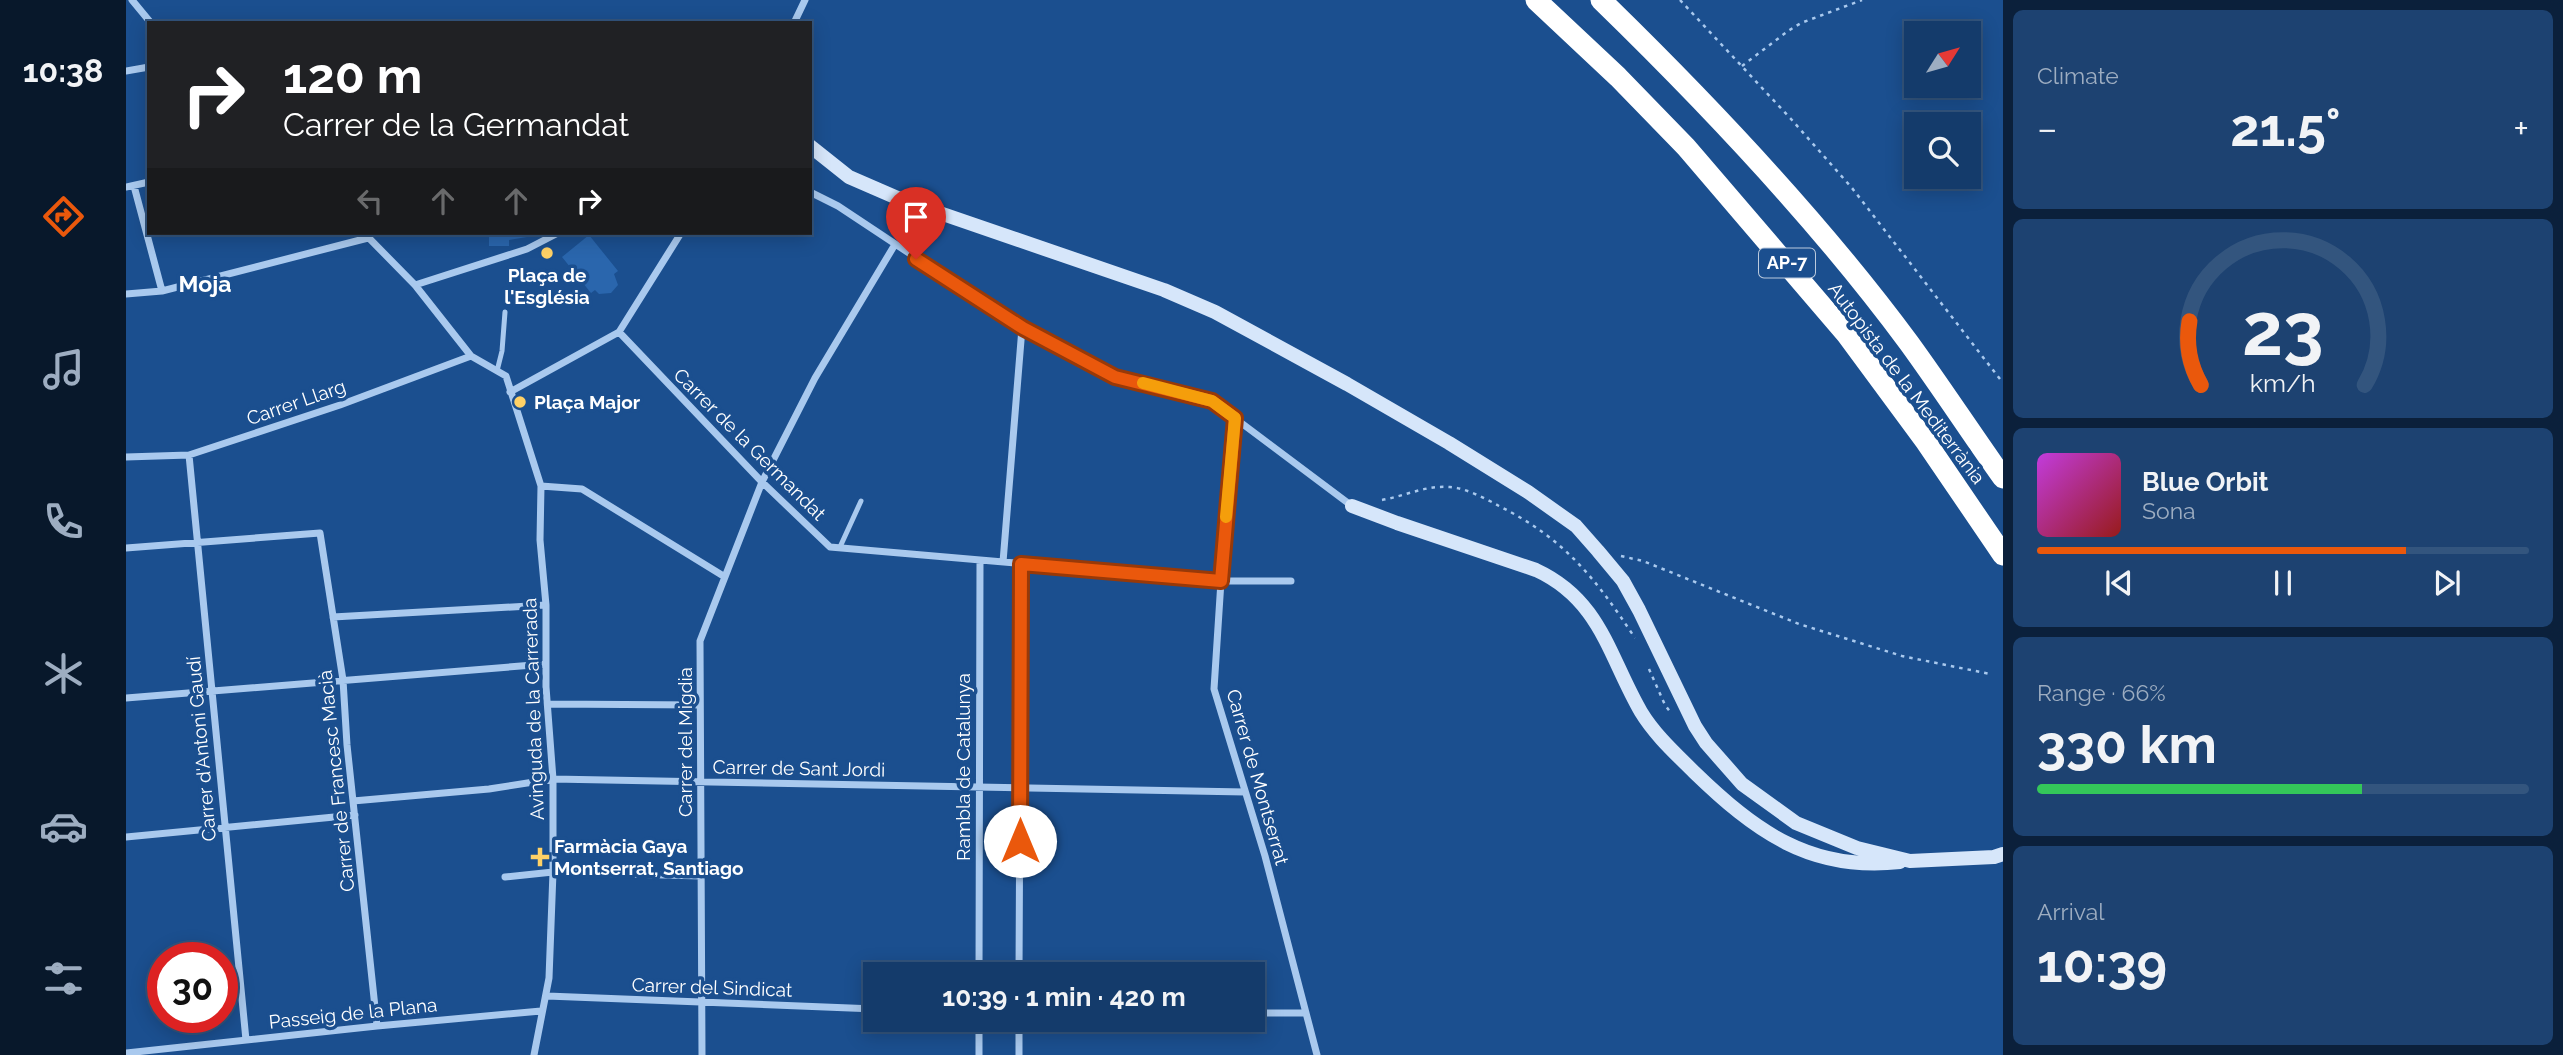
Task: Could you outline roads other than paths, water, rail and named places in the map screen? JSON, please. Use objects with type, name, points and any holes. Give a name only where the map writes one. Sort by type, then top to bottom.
[{"type":"highway","name":"Autopista de la Mediterrània","points":[[1536,0],[1618,77],[1686,147],[1847,335],[1926,442],[2003,555]]},
{"type":"highway","name":"Autopista de la Mediterrània","points":[[1601,0],[1719,118],[1813,225],[1909,343],[2003,478]]},
{"type":"street","points":[[132,0],[149,21]]},
{"type":"street","points":[[795,21],[805,0]]},
{"type":"street","points":[[126,71],[147,67]]},
{"type":"street","points":[[812,148],[849,177],[902,200],[1164,290],[1252,331],[1528,492],[1576,526],[1623,581],[1695,726],[1706,743],[1742,784],[1796,823],[1857,848],[1910,861]]},
{"type":"street","points":[[130,187],[162,291]]},
{"type":"street","points":[[812,192],[838,206],[894,246],[1023,328],[1115,377],[1212,401],[1352,506],[1556,579],[1577,600],[1606,637],[1629,690],[1657,736],[1745,819],[1776,838],[1829,860],[1872,865],[1994,857],[2003,854]]},
{"type":"street","points":[[126,294],[162,291],[366,235],[415,285],[471,356],[506,376],[541,486],[582,489],[725,578]]},
{"type":"street","points":[[415,285],[527,249],[554,235]]},
{"type":"street","points":[[510,392],[619,332],[680,235]]},
{"type":"street","name":"Carrer del Migdia","points":[[702,1055],[700,641],[762,482],[815,378],[894,246]]},
{"type":"street","points":[[1003,562],[1023,328]]},
{"type":"street","name":"Carrer de la Germandat","points":[[619,332],[762,482],[830,547],[1221,581],[1291,581]]},
{"type":"street","name":"Carrer Llarg","points":[[126,457],[189,455],[340,405],[471,356]]},
{"type":"street","name":"Carrer de Montserrat","points":[[1235,418],[1214,689],[1317,1055]]},
{"type":"street","name":"Carrer d'Antoni Gaudí","points":[[189,455],[246,1040]]},
{"type":"street","name":"Avinguda de la Carrerada","points":[[534,1055],[541,1011],[547,996],[553,872],[553,779],[546,664],[541,486]]},
{"type":"street","name":"Carrer de Francesc Macià","points":[[198,542],[320,533],[343,680],[376,1026]]},
{"type":"street","points":[[126,548],[198,542]]},
{"type":"street","name":"Rambla de Catalunya","points":[[979,962],[980,560]]},
{"type":"street","points":[[1019,962],[1021,564]]},
{"type":"street","points":[[333,617],[546,604]]},
{"type":"street","points":[[126,698],[546,664]]},
{"type":"street","points":[[548,704],[700,705]]},
{"type":"street","name":"Carrer de Sant Jordi","points":[[353,801],[489,789],[553,779],[1245,792]]},
{"type":"street","points":[[126,837],[355,815]]},
{"type":"street","points":[[505,877],[553,872],[701,876]]},
{"type":"street","name":"Carrer del Sindicat","points":[[547,996],[863,1009]]},
{"type":"street","name":"Passeig de la Plana","points":[[126,1053],[541,1011]]},
{"type":"street","points":[[1265,1013],[1306,1013]]},
{"type":"street","points":[[979,1032],[979,1055]]},
{"type":"street","points":[[1019,1032],[1019,1055]]},
{"type":"lane","points":[[497,371],[502,351],[505,312]]},
{"type":"lane","points":[[840,547],[861,501]]},
{"type":"place","name":"Plaça de l'Església","points":[[547,253]]},
{"type":"place","name":"Plaça Major","points":[[520,402]]},
{"type":"place","name":"Farmàcia Gaya Montserrat, Santiago","points":[[540,857]]},
{"type":"district","name":"Moja","points":[[205,284]]}]
